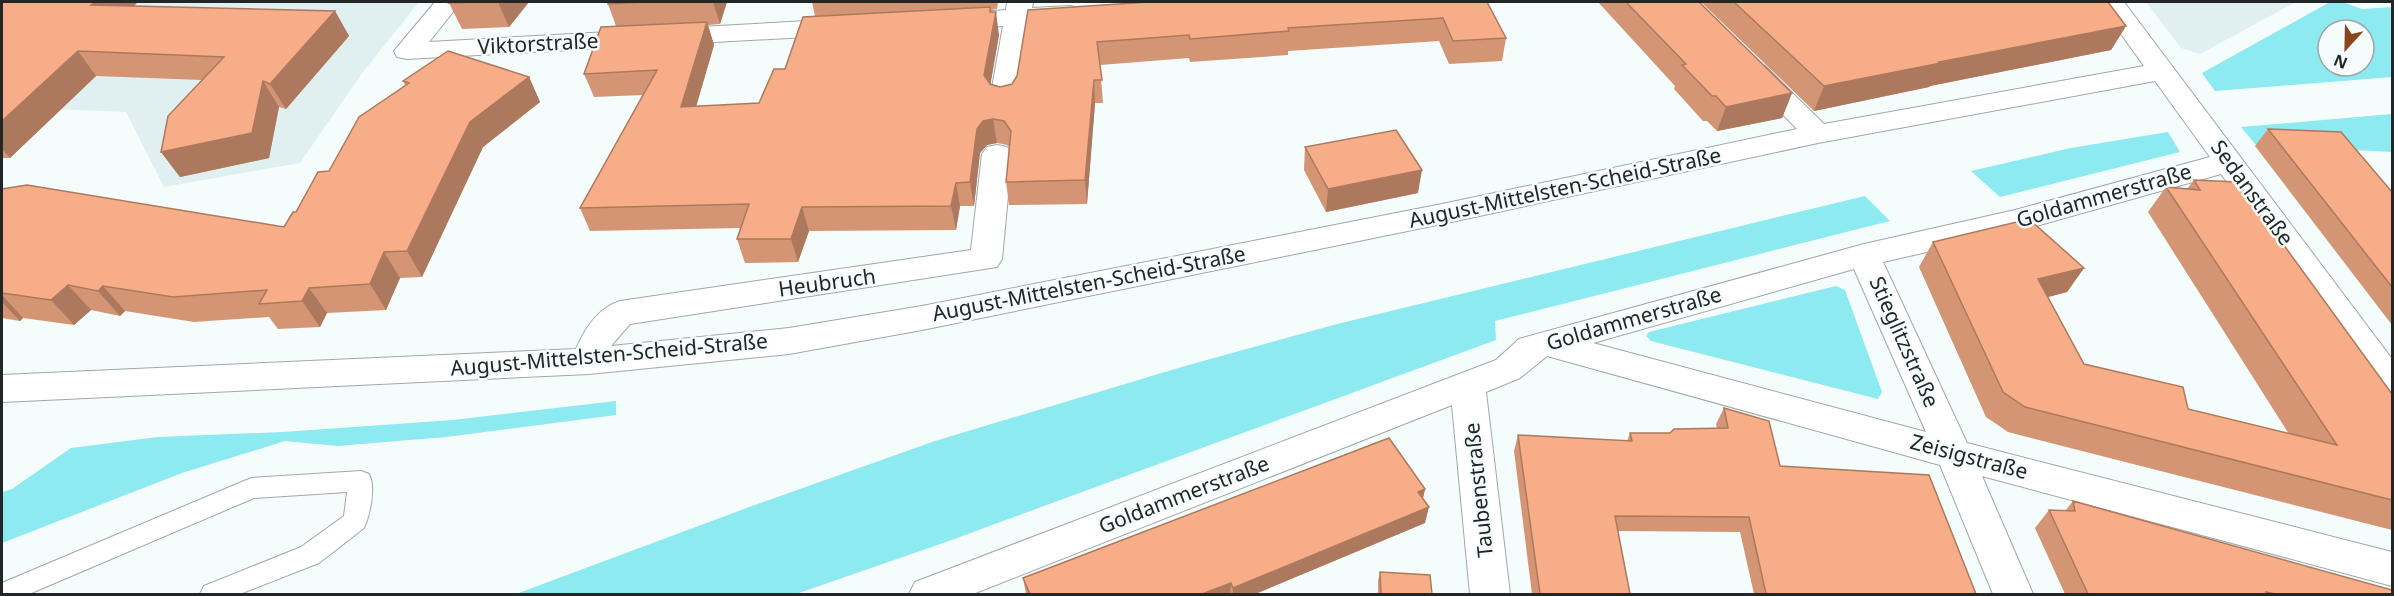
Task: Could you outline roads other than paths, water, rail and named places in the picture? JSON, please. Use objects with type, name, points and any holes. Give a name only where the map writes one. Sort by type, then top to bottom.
[{"type":"street","name":"Viktorstraße","points":[[448,2],[407,51],[862,26]]},
{"type":"street","name":"Sedanstraße","points":[[2111,2],[2392,384]]},
{"type":"street","points":[[922,23],[1019,10],[1089,13]]},
{"type":"street","points":[[1004,99],[1019,10]]},
{"type":"street","points":[[1734,51],[1818,134]]},
{"type":"street","name":"August-Mittelsten-Scheid-Straße","points":[[2,389],[589,361],[789,341],[922,318],[1431,216],[1818,134],[2162,71]]},
{"type":"street","name":"Heubruch","points":[[589,361],[594,343],[604,327],[620,313],[986,259],[997,154]]},
{"type":"street","name":"Goldammerstraße","points":[[929,594],[1508,369],[1531,348],[1864,255],[2015,222],[2228,162]]},
{"type":"street","name":"Stieglitzstraße","points":[[1864,255],[1954,454],[2013,594]]},
{"type":"street","name":"Zeisigstraße","points":[[1547,343],[1954,454],[2392,569]]},
{"type":"street","name":"Taubenstraße","points":[[1468,385],[1490,594]]},
{"type":"lane","points":[[3,594],[252,488],[361,480],[355,521],[310,555],[213,594]]}]
